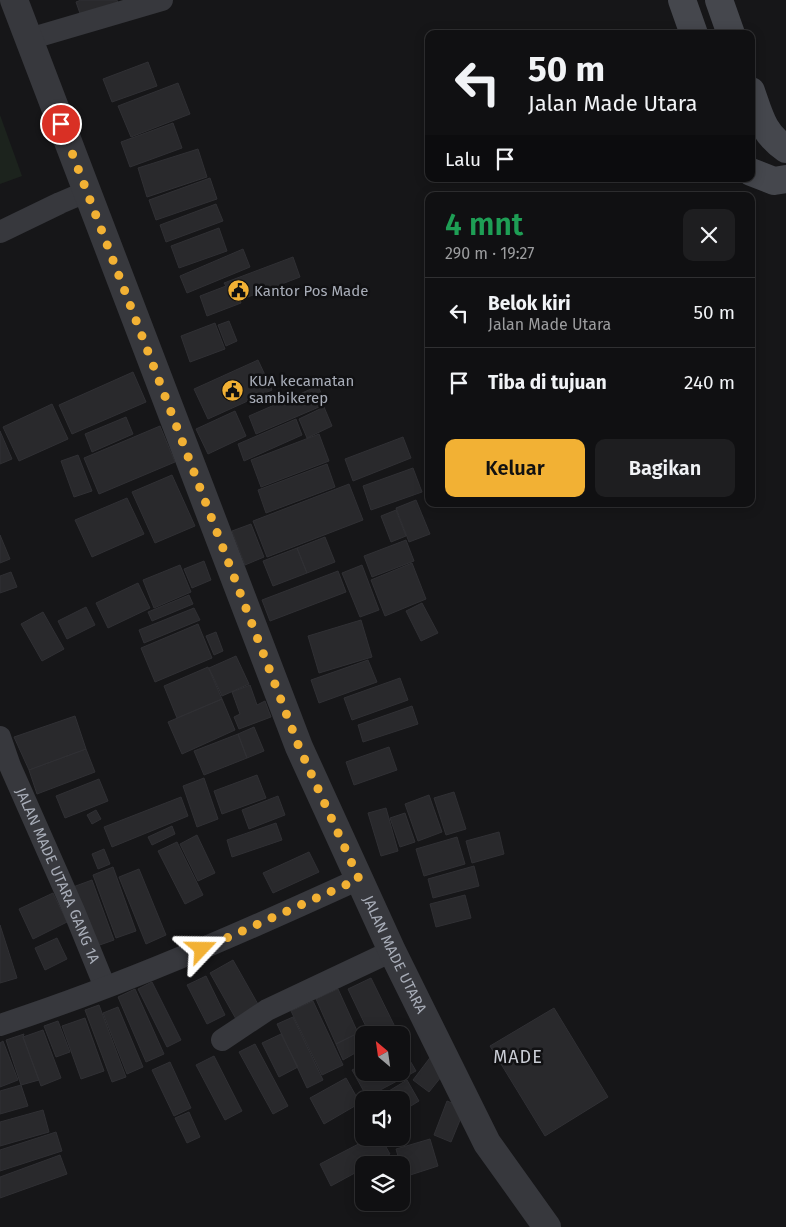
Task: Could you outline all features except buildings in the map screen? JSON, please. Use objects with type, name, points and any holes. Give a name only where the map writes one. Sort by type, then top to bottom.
[{"type":"main road","points":[[682,0],[693,30]]},
{"type":"main road","points":[[719,0],[730,30]]},
{"type":"main road","points":[[755,102],[764,126],[774,140],[786,149]]},
{"type":"street","name":"JALAN MADE UTARA","points":[[14,0],[299,747],[392,951],[487,1143],[547,1227]]},
{"type":"street","points":[[29,39],[162,0]]},
{"type":"street","points":[[0,232],[60,203],[88,192]]},
{"type":"street","name":"JALAN MADE UTARA GANG 1A","points":[[0,736],[10,766],[105,987]]},
{"type":"street","points":[[0,1025],[168,963],[254,927],[359,879]]},
{"type":"street","points":[[222,1040],[267,1010],[392,951]]},
{"type":"shaded area","points":[[0,115],[22,176],[0,184]]},
{"type":"place","name":"Kantor Pos Made","points":[[238,291]]},
{"type":"place","name":"KUA kecamatan sambikerep","points":[[233,390]]},
{"type":"district","name":"MADE","points":[[518,1057]]},
{"type":"route","points":[[61,124],[299,747],[359,879],[202,949]]}]
